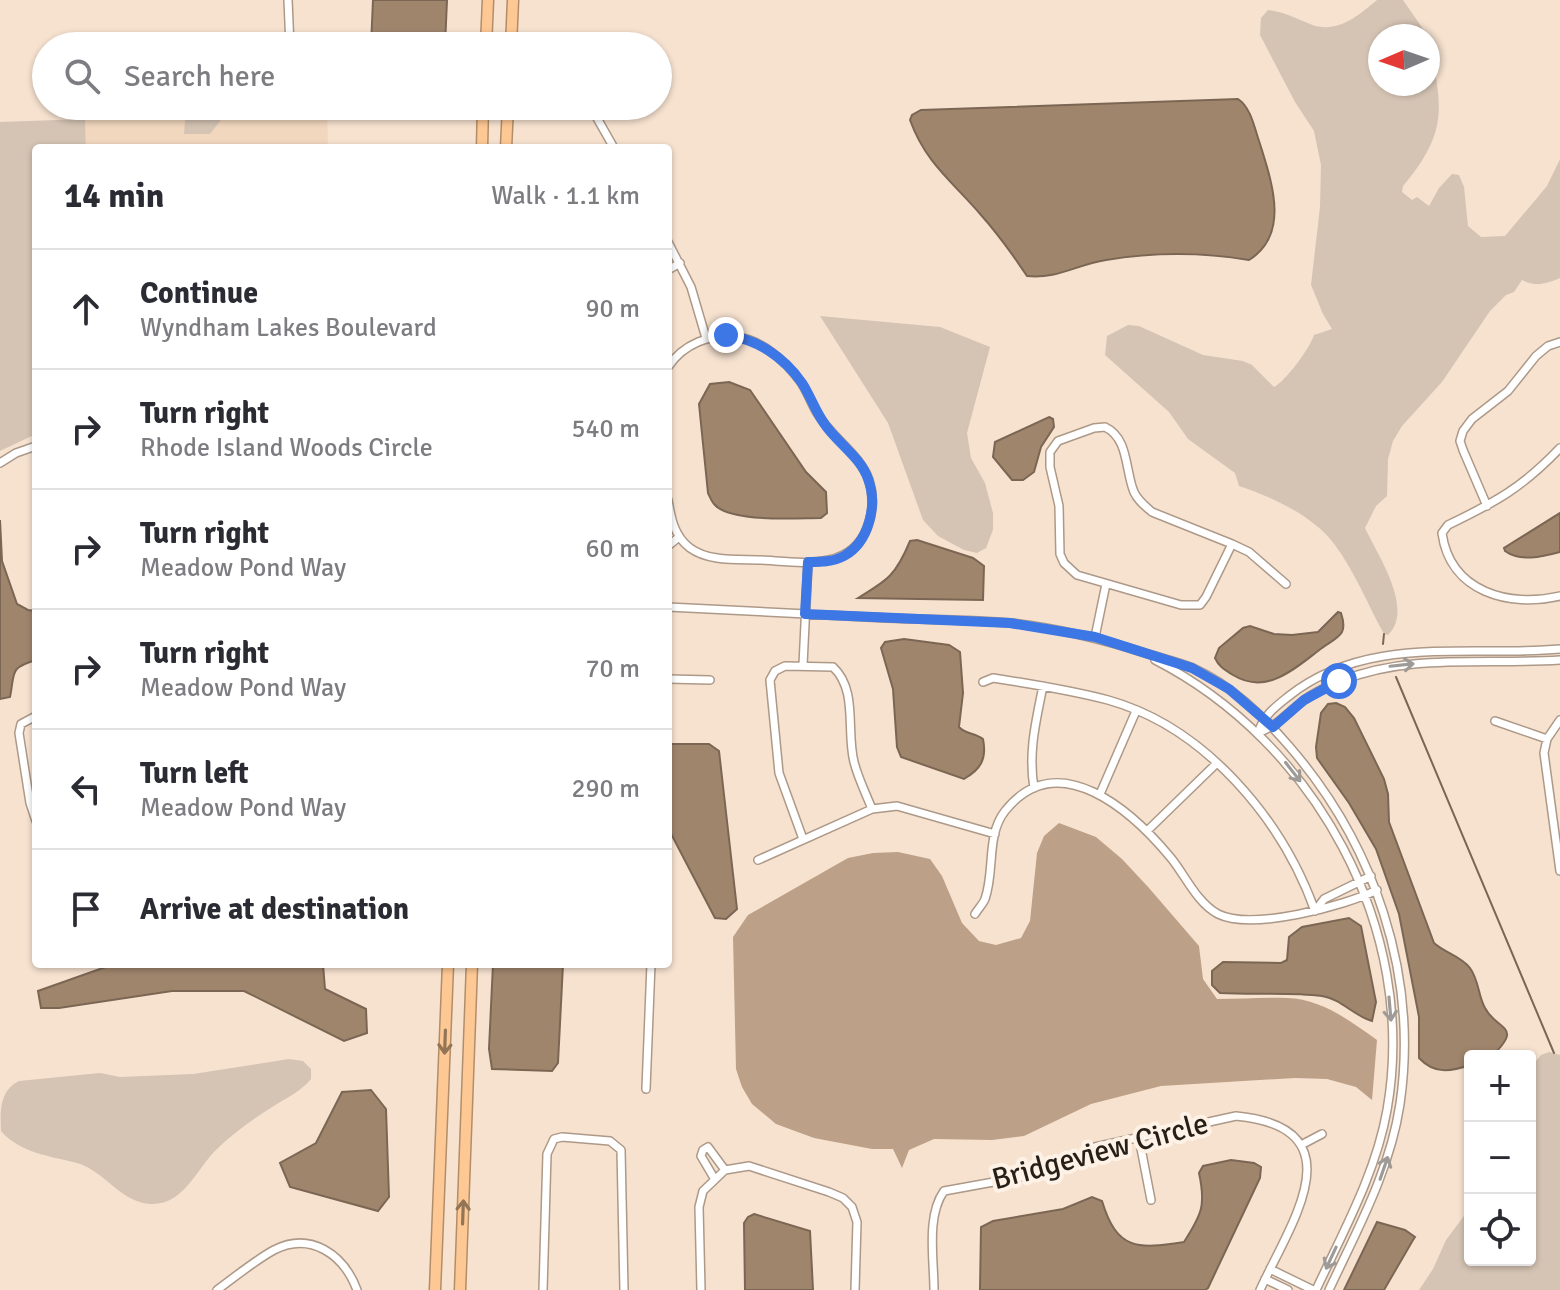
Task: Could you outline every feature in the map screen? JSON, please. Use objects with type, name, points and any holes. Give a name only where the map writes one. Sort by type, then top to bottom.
[{"type":"highway","points":[[487,32],[488,0]]},
{"type":"highway","points":[[512,32],[513,0]]},
{"type":"highway","points":[[482,144],[483,120]]},
{"type":"highway","points":[[506,144],[507,120]]},
{"type":"highway","points":[[435,1290],[448,968]]},
{"type":"highway","points":[[460,1290],[472,968]]},
{"type":"street","points":[[288,0],[289,32]]},
{"type":"street","points":[[598,120],[612,144]]},
{"type":"street","points":[[672,249],[691,287],[706,338]]},
{"type":"street","points":[[672,268],[680,263]]},
{"type":"street","points":[[672,363],[688,347],[706,338],[726,335],[746,338],[765,347],[801,382],[826,428],[859,463],[868,479],[872,499],[871,517],[854,549],[842,557],[808,562],[721,559],[691,549],[679,537],[672,522]]},
{"type":"street","points":[[1487,506],[1460,441],[1463,431],[1472,419],[1508,391],[1536,356],[1548,346],[1560,342]]},
{"type":"street","points":[[1232,544],[1200,605],[1181,605],[1077,575],[1064,563],[1060,554],[1059,506],[1050,467],[1050,452],[1058,441],[1094,428],[1105,427],[1113,431],[1121,443],[1134,492],[1141,503],[1152,512],[1232,544],[1249,552],[1286,584]]},
{"type":"street","points":[[0,463],[32,447]]},
{"type":"street","points":[[1560,448],[1514,491],[1448,525],[1442,533],[1443,542],[1458,572],[1488,594],[1514,600],[1560,596]]},
{"type":"street","points":[[672,543],[679,537]]},
{"type":"street","points":[[803,665],[808,562]]},
{"type":"street","points":[[1095,637],[1106,584]]},
{"type":"street","points":[[672,607],[1010,623],[1095,637],[1192,668],[1229,689],[1273,727],[1321,785],[1347,825],[1377,890],[1393,941],[1400,990],[1404,1044],[1400,1107],[1380,1180],[1329,1290]]},
{"type":"street","points":[[1258,733],[1263,718],[1297,690],[1341,667],[1372,658],[1413,651],[1560,649]]},
{"type":"street","points":[[1135,650],[1183,675],[1217,698],[1284,760],[1319,806],[1360,883],[1375,925],[1388,984],[1391,1085],[1380,1143],[1371,1169],[1315,1290],[1270,1269]]},
{"type":"street","points":[[1258,733],[1273,727],[1304,700],[1339,681],[1380,668],[1414,664],[1560,660]]},
{"type":"street","points":[[803,839],[779,773],[770,680],[775,671],[785,666],[833,667],[843,676],[848,691],[854,763],[872,809]]},
{"type":"street","points":[[983,682],[993,678],[1110,700],[1173,728],[1217,763],[1275,831],[1306,886],[1315,911]]},
{"type":"street","points":[[672,679],[710,680]]},
{"type":"street","points":[[1034,788],[1030,765],[1031,742],[1043,686]]},
{"type":"street","points":[[1100,794],[1136,711]]},
{"type":"street","points":[[32,718],[21,724],[19,733],[32,809]]},
{"type":"street","points":[[1560,720],[1547,739],[1544,753],[1544,772],[1560,871]]},
{"type":"street","points":[[1495,721],[1547,739]]},
{"type":"street","points":[[1147,831],[1217,763]]},
{"type":"street","points":[[975,914],[985,900],[995,834],[1003,813],[1019,796],[1034,788],[1065,783],[1083,786],[1100,794],[1147,831],[1206,905],[1232,919],[1252,920],[1315,911],[1377,890]]},
{"type":"street","points":[[758,860],[872,809],[897,806],[995,834]]},
{"type":"street","points":[[1315,911],[1324,899],[1371,876]]},
{"type":"street","points":[[646,1089],[651,968]]},
{"type":"street","name":"Bridgeview Circle","points":[[934,1290],[936,1202],[944,1191],[954,1187],[1032,1175],[1052,1169],[1095,1147],[1236,1116],[1259,1119],[1284,1129],[1301,1145]]},
{"type":"street","points":[[1260,1290],[1303,1201],[1308,1165],[1301,1145],[1322,1134]]},
{"type":"street","points":[[543,1290],[547,1154],[554,1139],[562,1137],[610,1141],[621,1150],[624,1290]]},
{"type":"street","points":[[1139,1138],[1151,1200]]},
{"type":"street","points":[[714,1178],[701,1156],[703,1150],[708,1147],[713,1151],[725,1170]]},
{"type":"street","points":[[701,1290],[699,1207],[703,1191],[725,1170],[749,1166],[843,1198],[852,1207],[857,1222],[855,1290]]},
{"type":"street","points":[[217,1290],[274,1250],[290,1244],[308,1244],[331,1251],[346,1266],[357,1290]]},
{"type":"street","points":[[1265,1279],[1288,1290]]},
{"type":"shaded area","points":[[373,0],[447,0],[446,32],[372,32]]},
{"type":"shaded area","points":[[1377,0],[1403,0],[1420,24],[1368,24],[1368,96],[1439,96],[1438,116],[1429,149],[1403,186],[1402,192],[1412,200],[1417,197],[1429,206],[1452,174],[1459,175],[1464,187],[1468,226],[1481,237],[1505,236],[1547,186],[1560,159],[1560,278],[1541,284],[1522,280],[1514,292],[1506,295],[1490,311],[1442,382],[1402,426],[1393,441],[1388,459],[1387,496],[1376,506],[1365,528],[1385,566],[1396,597],[1395,624],[1388,635],[1384,634],[1349,566],[1316,525],[1292,509],[1239,486],[1235,473],[1188,439],[1169,412],[1105,355],[1107,336],[1128,325],[1139,326],[1203,355],[1252,365],[1274,387],[1297,364],[1314,335],[1332,329],[1311,285],[1320,207],[1321,165],[1314,131],[1260,35],[1261,18],[1268,10],[1320,27],[1329,27],[1354,18]]},
{"type":"shaded area","points":[[1238,99],[1252,119],[1272,190],[1274,221],[1262,249],[1249,260],[1195,254],[1142,256],[1106,260],[1057,274],[1038,276],[1027,276],[971,203],[941,172],[924,149],[910,120],[921,110]]},
{"type":"shaded area","points":[[85,120],[327,120],[328,144],[86,144]]},
{"type":"shaded area","points":[[85,120],[86,144],[32,144],[32,436],[0,451],[0,122]]},
{"type":"shaded area","points":[[185,120],[220,120],[210,134],[184,134]]},
{"type":"shaded area","points":[[820,316],[940,327],[990,347],[967,433],[971,458],[985,483],[993,513],[993,530],[986,548],[977,553],[964,550],[938,536],[923,520],[888,423]]},
{"type":"shaded area","points":[[729,382],[750,390],[806,472],[826,492],[827,513],[821,518],[748,517],[722,510],[712,502],[708,493],[699,404],[710,384]]},
{"type":"shaded area","points":[[1049,417],[1053,419],[1054,427],[1041,447],[1034,472],[1023,480],[1012,480],[993,457],[995,442]]},
{"type":"shaded area","points":[[1560,513],[1560,552],[1524,557],[1505,551],[1504,548]]},
{"type":"shaded area","points":[[0,520],[2,561],[17,604],[32,610],[32,662],[17,669],[10,697],[0,699]]},
{"type":"shaded area","points":[[917,540],[973,558],[984,566],[983,600],[858,598],[890,576],[910,541]]},
{"type":"shaded area","points":[[1338,612],[1343,622],[1340,634],[1280,677],[1269,681],[1245,681],[1225,670],[1215,658],[1219,648],[1243,628],[1250,626],[1274,634],[1292,635],[1318,632]]},
{"type":"shaded area","points":[[904,639],[949,645],[960,652],[963,693],[959,727],[983,739],[984,746],[981,763],[964,779],[901,757],[897,747],[893,689],[881,648],[885,642]]},
{"type":"shaded area","points":[[1328,704],[1345,707],[1354,718],[1384,779],[1389,822],[1434,943],[1470,968],[1485,1008],[1507,1033],[1497,1050],[1464,1050],[1464,1067],[1436,1069],[1419,1058],[1419,1017],[1399,914],[1376,849],[1317,758],[1321,713]]},
{"type":"shaded area","points":[[672,744],[709,744],[719,751],[737,909],[726,919],[715,918],[672,836]]},
{"type":"shaded area","points":[[1059,823],[1096,837],[1149,888],[1199,946],[1203,979],[1217,999],[1287,998],[1312,1002],[1335,1012],[1377,1040],[1372,1100],[1356,1087],[1327,1079],[1161,1086],[1091,1104],[1024,1136],[992,1140],[934,1139],[909,1150],[902,1168],[893,1149],[872,1149],[814,1138],[776,1124],[752,1104],[736,1069],[733,937],[748,915],[848,858],[898,852],[930,859],[942,876],[962,923],[979,941],[996,945],[1021,938],[1030,921],[1037,853],[1044,836]]},
{"type":"shaded area","points":[[1349,918],[1361,926],[1376,1002],[1372,1021],[1322,996],[1220,993],[1212,985],[1212,971],[1223,962],[1281,963],[1287,960],[1289,937],[1302,927]]},
{"type":"shaded area","points":[[103,968],[323,968],[325,989],[366,1009],[367,1033],[344,1041],[244,991],[172,991],[41,1008],[38,991]]},
{"type":"shaded area","points":[[493,968],[563,968],[558,1063],[552,1071],[492,1069],[489,1049]]},
{"type":"shaded area","points":[[1549,1052],[1560,1055],[1560,1290],[1419,1290],[1446,1240],[1464,1216],[1464,1266],[1536,1266],[1536,1061]]},
{"type":"shaded area","points":[[289,1059],[303,1061],[311,1069],[311,1079],[232,1136],[210,1156],[182,1192],[163,1203],[151,1204],[131,1198],[87,1167],[26,1149],[1,1131],[1,1109],[5,1096],[19,1081],[100,1073],[120,1077],[193,1074]]},
{"type":"shaded area","points":[[371,1090],[386,1109],[389,1197],[378,1211],[290,1187],[280,1163],[316,1143],[342,1092]]},
{"type":"shaded area","points":[[1231,1160],[1261,1167],[1260,1178],[1205,1290],[980,1290],[981,1227],[993,1221],[1063,1209],[1092,1197],[1102,1201],[1115,1229],[1131,1243],[1154,1246],[1184,1242],[1201,1209],[1199,1173],[1203,1166]]},
{"type":"shaded area","points":[[754,1214],[810,1231],[813,1290],[745,1290],[744,1223]]},
{"type":"shaded area","points":[[1377,1222],[1405,1230],[1415,1237],[1384,1290],[1344,1290]]},
{"type":"waterway","points":[[1383,644],[1384,634]]},
{"type":"waterway","points":[[1396,677],[1554,1053]]},
{"type":"route","points":[[726,335],[746,338],[765,347],[784,364],[801,382],[826,428],[859,463],[868,479],[872,499],[871,517],[864,535],[854,549],[842,557],[808,562],[805,614],[1010,623],[1095,637],[1192,668],[1229,689],[1273,727],[1304,700],[1339,681]]}]
